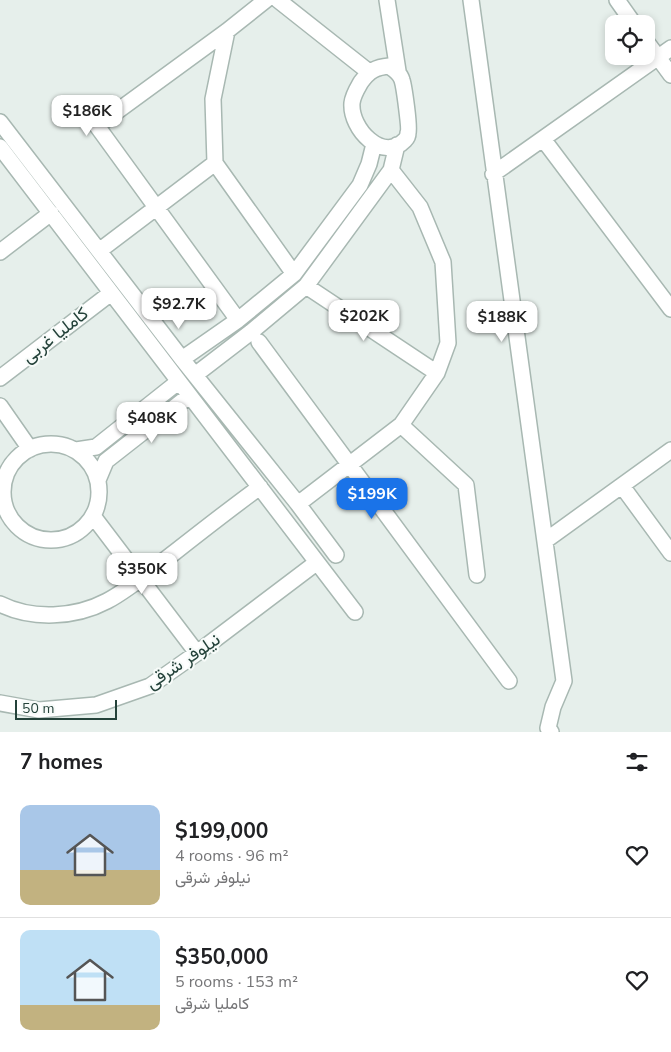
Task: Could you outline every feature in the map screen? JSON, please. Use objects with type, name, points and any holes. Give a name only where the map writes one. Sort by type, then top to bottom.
[{"type":"street","points":[[238,320],[98,126],[266,0]]},
{"type":"street","points":[[278,0],[369,72]]},
{"type":"street","points":[[386,0],[398,71],[402,80],[409,132],[405,140],[397,145],[388,147],[374,144],[363,135],[354,118],[352,104],[355,92],[369,72],[379,67],[390,66],[398,71]]},
{"type":"street","points":[[471,0],[564,681],[553,707],[548,728],[550,732]]},
{"type":"street","points":[[617,0],[628,15]]},
{"type":"street","points":[[227,31],[213,99],[215,163],[294,274]]},
{"type":"street","points":[[494,174],[671,48]]},
{"type":"street","points":[[655,54],[671,75]]},
{"type":"street","points":[[0,122],[182,359],[298,504],[336,555]]},
{"type":"street","points":[[543,139],[671,309]]},
{"type":"street","points":[[182,359],[238,320],[294,274],[360,185],[369,164],[374,144]]},
{"type":"street","points":[[195,375],[306,286],[391,170],[397,145]]},
{"type":"street","points":[[0,147],[355,612]]},
{"type":"street","points":[[99,251],[215,163]]},
{"type":"street","points":[[298,504],[400,425],[437,373],[448,343],[443,262],[420,207],[391,170]]},
{"type":"street","points":[[0,252],[51,213]]},
{"type":"street","points":[[306,286],[437,373]]},
{"type":"street","name":"کاملیا غربی","points":[[0,378],[111,293]]},
{"type":"street","points":[[259,342],[509,681]]},
{"type":"street","points":[[76,450],[96,447],[178,382]]},
{"type":"street","points":[[98,480],[106,461],[189,396]]},
{"type":"street","points":[[0,406],[30,449]]},
{"type":"street","points":[[400,425],[466,485],[477,574]]},
{"type":"street","points":[[52,444],[76,450],[89,463],[98,480],[98,505],[93,516],[85,527],[63,539],[38,539],[27,534],[9,516],[2,493],[10,467],[17,458],[39,445],[52,444]]},
{"type":"street","points":[[545,541],[671,450]]},
{"type":"street","points":[[622,486],[671,553]]},
{"type":"street","points":[[0,604],[11,610],[44,615],[76,613],[107,602],[260,487]]},
{"type":"street","points":[[93,516],[197,653]]},
{"type":"street","points":[[0,524],[17,526]]},
{"type":"street","name":"نیلوفر شرقی","points":[[0,703],[39,710],[96,705],[150,686],[316,563]]}]
